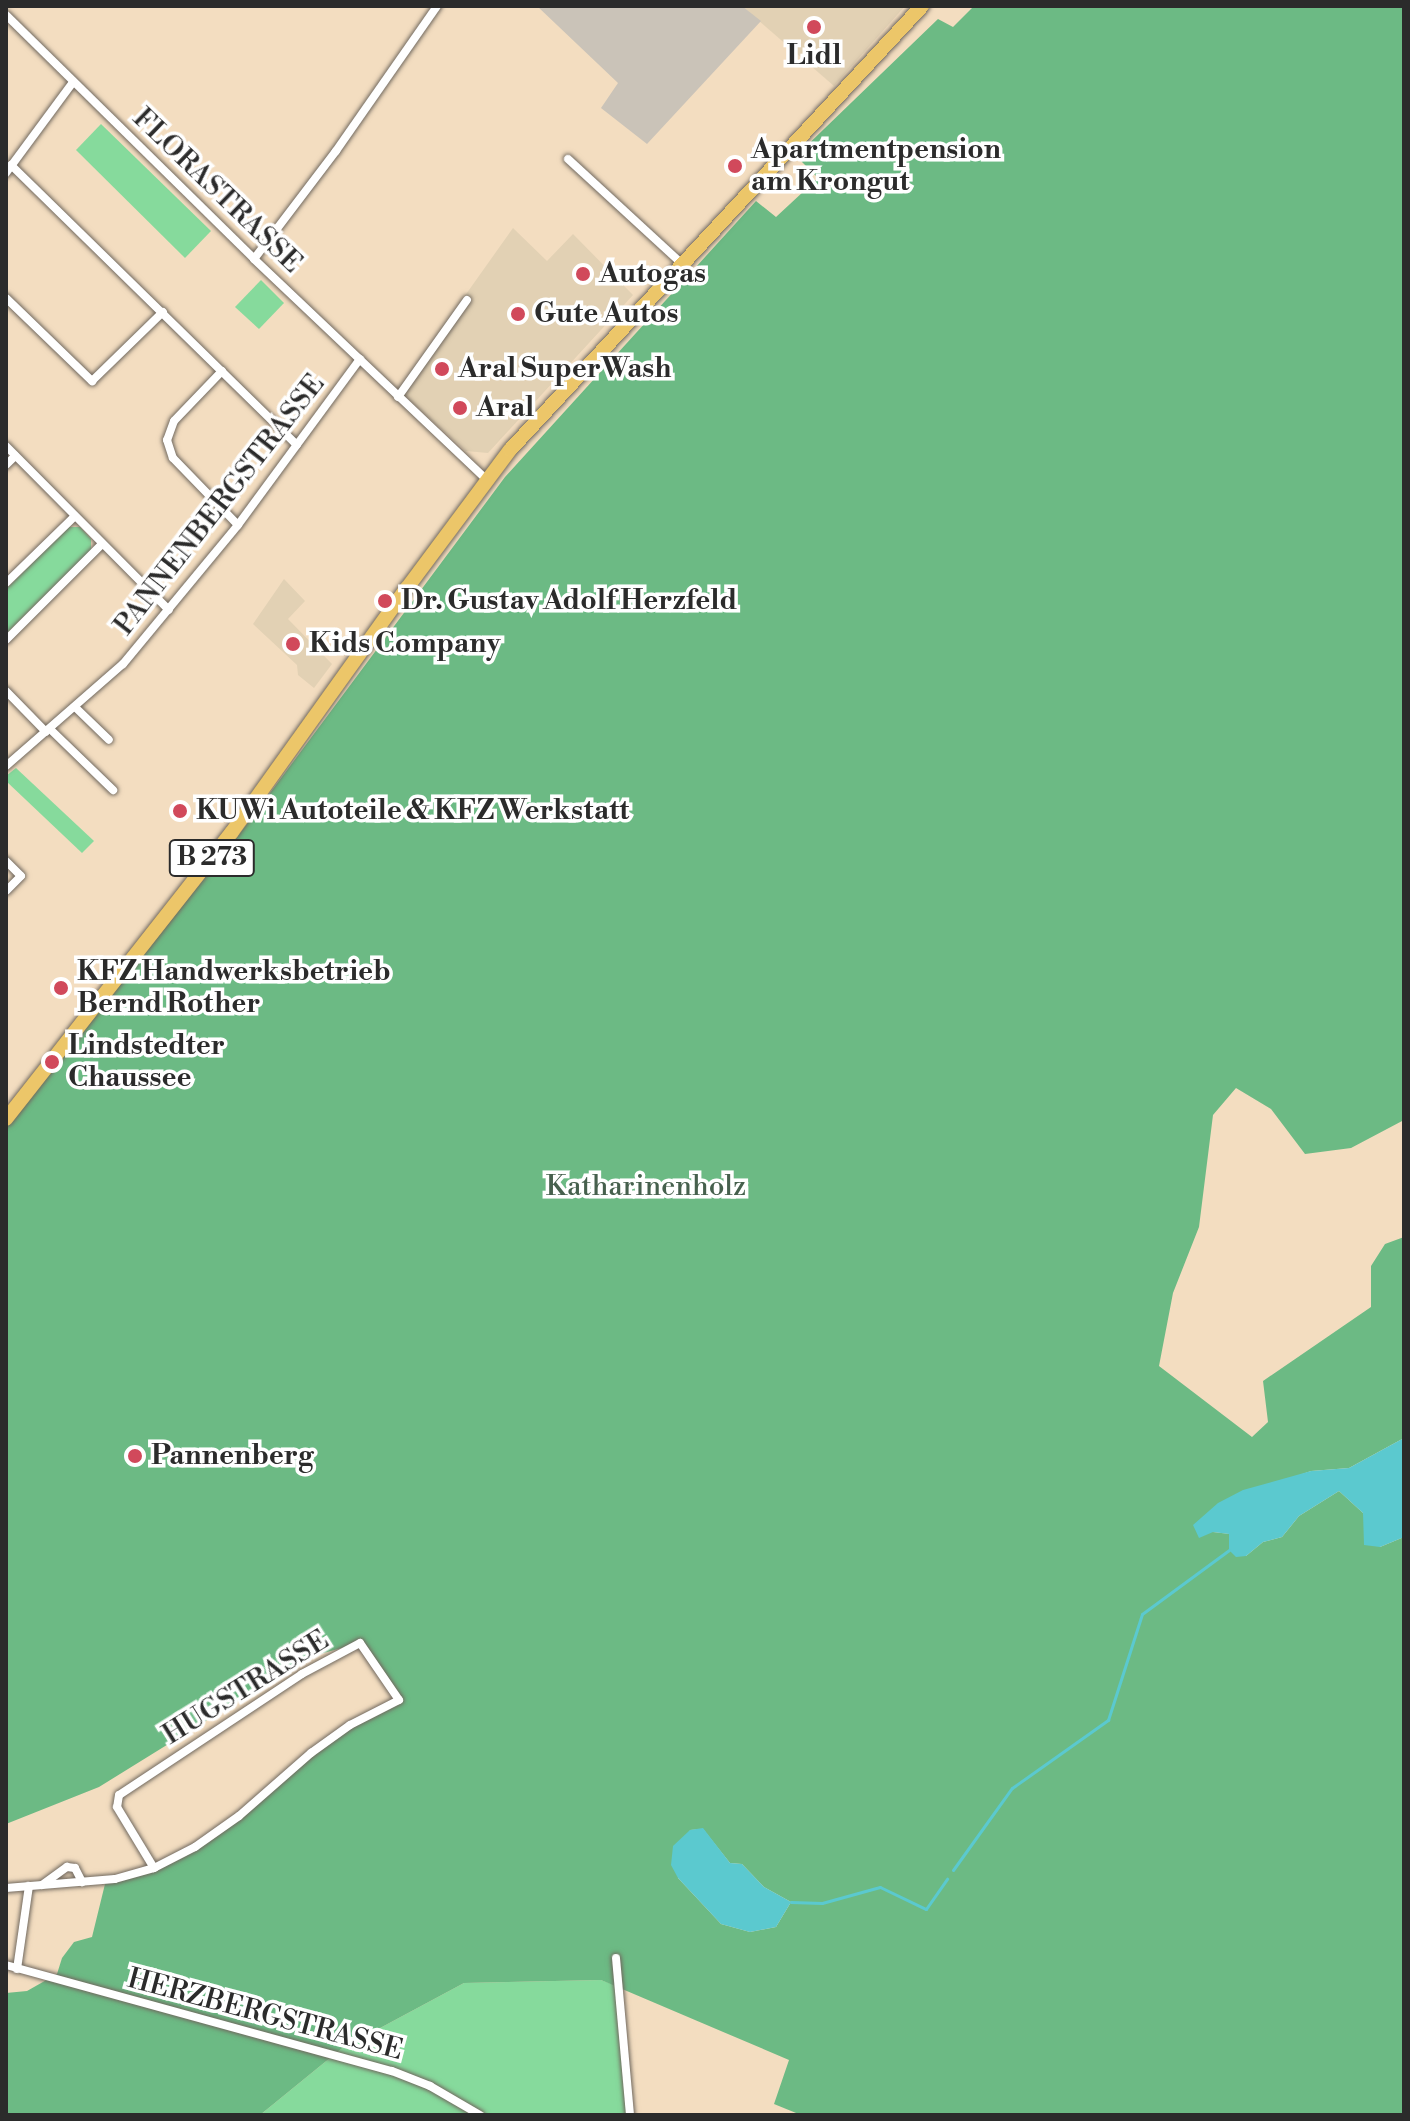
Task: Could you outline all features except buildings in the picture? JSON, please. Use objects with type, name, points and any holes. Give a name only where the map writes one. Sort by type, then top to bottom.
[{"type":"main road","name":"B 273","points":[[6,1119],[232,832],[487,480],[922,6]]},
{"type":"street","points":[[254,259],[336,151],[437,6]]},
{"type":"street","name":"FLORASTRASSE","points":[[6,15],[254,259],[487,480]]},
{"type":"street","points":[[73,82],[8,168],[163,312],[297,445]]},
{"type":"street","points":[[568,159],[682,264]]},
{"type":"street","points":[[6,298],[92,381],[163,312]]},
{"type":"street","points":[[398,397],[467,300]]},
{"type":"street","name":"PANNENBERGSTRASSE","points":[[6,766],[123,664],[238,525],[360,359]]},
{"type":"street","points":[[222,371],[174,421],[167,440],[173,458],[238,525]]},
{"type":"street","points":[[6,446],[169,610]]},
{"type":"street","points":[[6,465],[15,456]]},
{"type":"street","points":[[6,583],[75,516]]},
{"type":"street","points":[[6,640],[102,544]]},
{"type":"street","points":[[6,691],[113,790]]},
{"type":"street","points":[[75,707],[109,740]]},
{"type":"street","points":[[6,861],[21,876],[6,891]]},
{"type":"street","name":"HUGSTRASSE","points":[[6,1888],[82,1882],[154,1868],[195,1847],[239,1816],[311,1753],[350,1725],[399,1700],[360,1643],[302,1674],[119,1795],[117,1807],[154,1868]]},
{"type":"street","name":"HUGSTRASSE","points":[[41,1885],[67,1867],[75,1868],[82,1882]]},
{"type":"street","points":[[6,1965],[17,1969],[29,1886]]},
{"type":"street","points":[[616,1958],[630,2115]]},
{"type":"street","name":"HERZBERGSTRASSE","points":[[17,1969],[392,2071],[430,2086],[480,2115]]},
{"type":"shaded area","points":[[537,6],[742,6],[761,21],[647,144],[601,108],[618,83]]},
{"type":"shaded area","points":[[742,6],[905,6],[834,86]]},
{"type":"shaded area","points":[[513,228],[547,261],[573,234],[633,295],[488,453],[466,451],[398,390]]},
{"type":"shaded area","name":"Kids Company","points":[[284,579],[305,601],[288,619],[332,664],[314,688],[298,675],[297,665],[253,624]]},
{"type":"green space","name":"Katharinenholz","points":[[974,6],[1404,6],[1404,1120],[1351,1148],[1305,1154],[1271,1109],[1236,1088],[1213,1115],[1199,1227],[1173,1293],[1159,1366],[1252,1437],[1268,1422],[1263,1381],[1371,1307],[1371,1266],[1385,1244],[1404,1237],[1404,1438],[1349,1468],[1311,1471],[1291,1478],[1213,1532],[1230,1534],[1246,1556],[1263,1542],[1282,1537],[1299,1516],[1339,1491],[1363,1513],[1380,1547],[1404,1537],[1404,2115],[801,2115],[774,2104],[789,2060],[601,1980],[464,1983],[341,2049],[260,2115],[6,2115],[6,1993],[27,1991],[57,1974],[62,1958],[74,1942],[92,1937],[105,1884],[154,1868],[195,1847],[311,1753],[398,1701],[360,1643],[309,1657],[99,1787],[6,1824],[6,1128],[238,836],[505,477],[756,201],[776,217],[818,178],[796,156],[938,19],[953,27]],"holes":[[[703,1829],[730,1863],[742,1864],[764,1887],[791,1902],[776,1927],[750,1932],[721,1924],[678,1878],[690,1830]]]},
{"type":"green space","points":[[101,124],[211,231],[185,258],[76,150]]},
{"type":"green space","points":[[261,280],[284,303],[259,329],[235,307]]},
{"type":"green space","points":[[69,527],[80,527],[91,539],[91,550],[6,634],[6,589]]},
{"type":"green space","points":[[16,768],[94,841],[82,853],[6,781],[6,776]]},
{"type":"green space","points":[[601,1980],[619,1987],[630,2115],[260,2115],[341,2049],[464,1983]]},
{"type":"water","points":[[1404,1438],[1404,1537],[1380,1547],[1364,1545],[1363,1513],[1339,1491],[1299,1516],[1282,1537],[1263,1542],[1246,1556],[1236,1557],[1229,1550],[1229,1534],[1213,1532],[1199,1538],[1193,1525],[1218,1503],[1243,1490],[1311,1471],[1349,1468]]},
{"type":"water","points":[[703,1828],[730,1863],[742,1864],[764,1887],[791,1902],[776,1927],[750,1932],[721,1924],[678,1878],[671,1865],[673,1846],[690,1830]]},
{"type":"waterway","points":[[953,1870],[1012,1788],[1108,1720],[1142,1614],[1229,1550]]},
{"type":"waterway","points":[[791,1902],[822,1903],[880,1887],[926,1909],[947,1879]]},
{"type":"place","name":"Lidl","points":[[814,27]]},
{"type":"place","name":"Apartmentpension am Krongut","points":[[735,166]]},
{"type":"place","name":"Autogas","points":[[583,274]]},
{"type":"place","name":"Gute Autos","points":[[518,314]]},
{"type":"place","name":"Aral SuperWash","points":[[442,369]]},
{"type":"place","name":"Aral","points":[[460,408]]},
{"type":"place","name":"Dr. Gustav Adolf Herzfeld","points":[[385,601]]},
{"type":"place","name":"Kids Company","points":[[293,644]]},
{"type":"place","name":"KUWi Autoteile & KFZ Werkstatt","points":[[180,811]]},
{"type":"place","name":"KFZ Handwerksbetrieb Bernd Rother","points":[[61,988]]},
{"type":"place","name":"Lindstedter Chaussee","points":[[52,1062]]},
{"type":"place","name":"Pannenberg","points":[[135,1456]]}]
